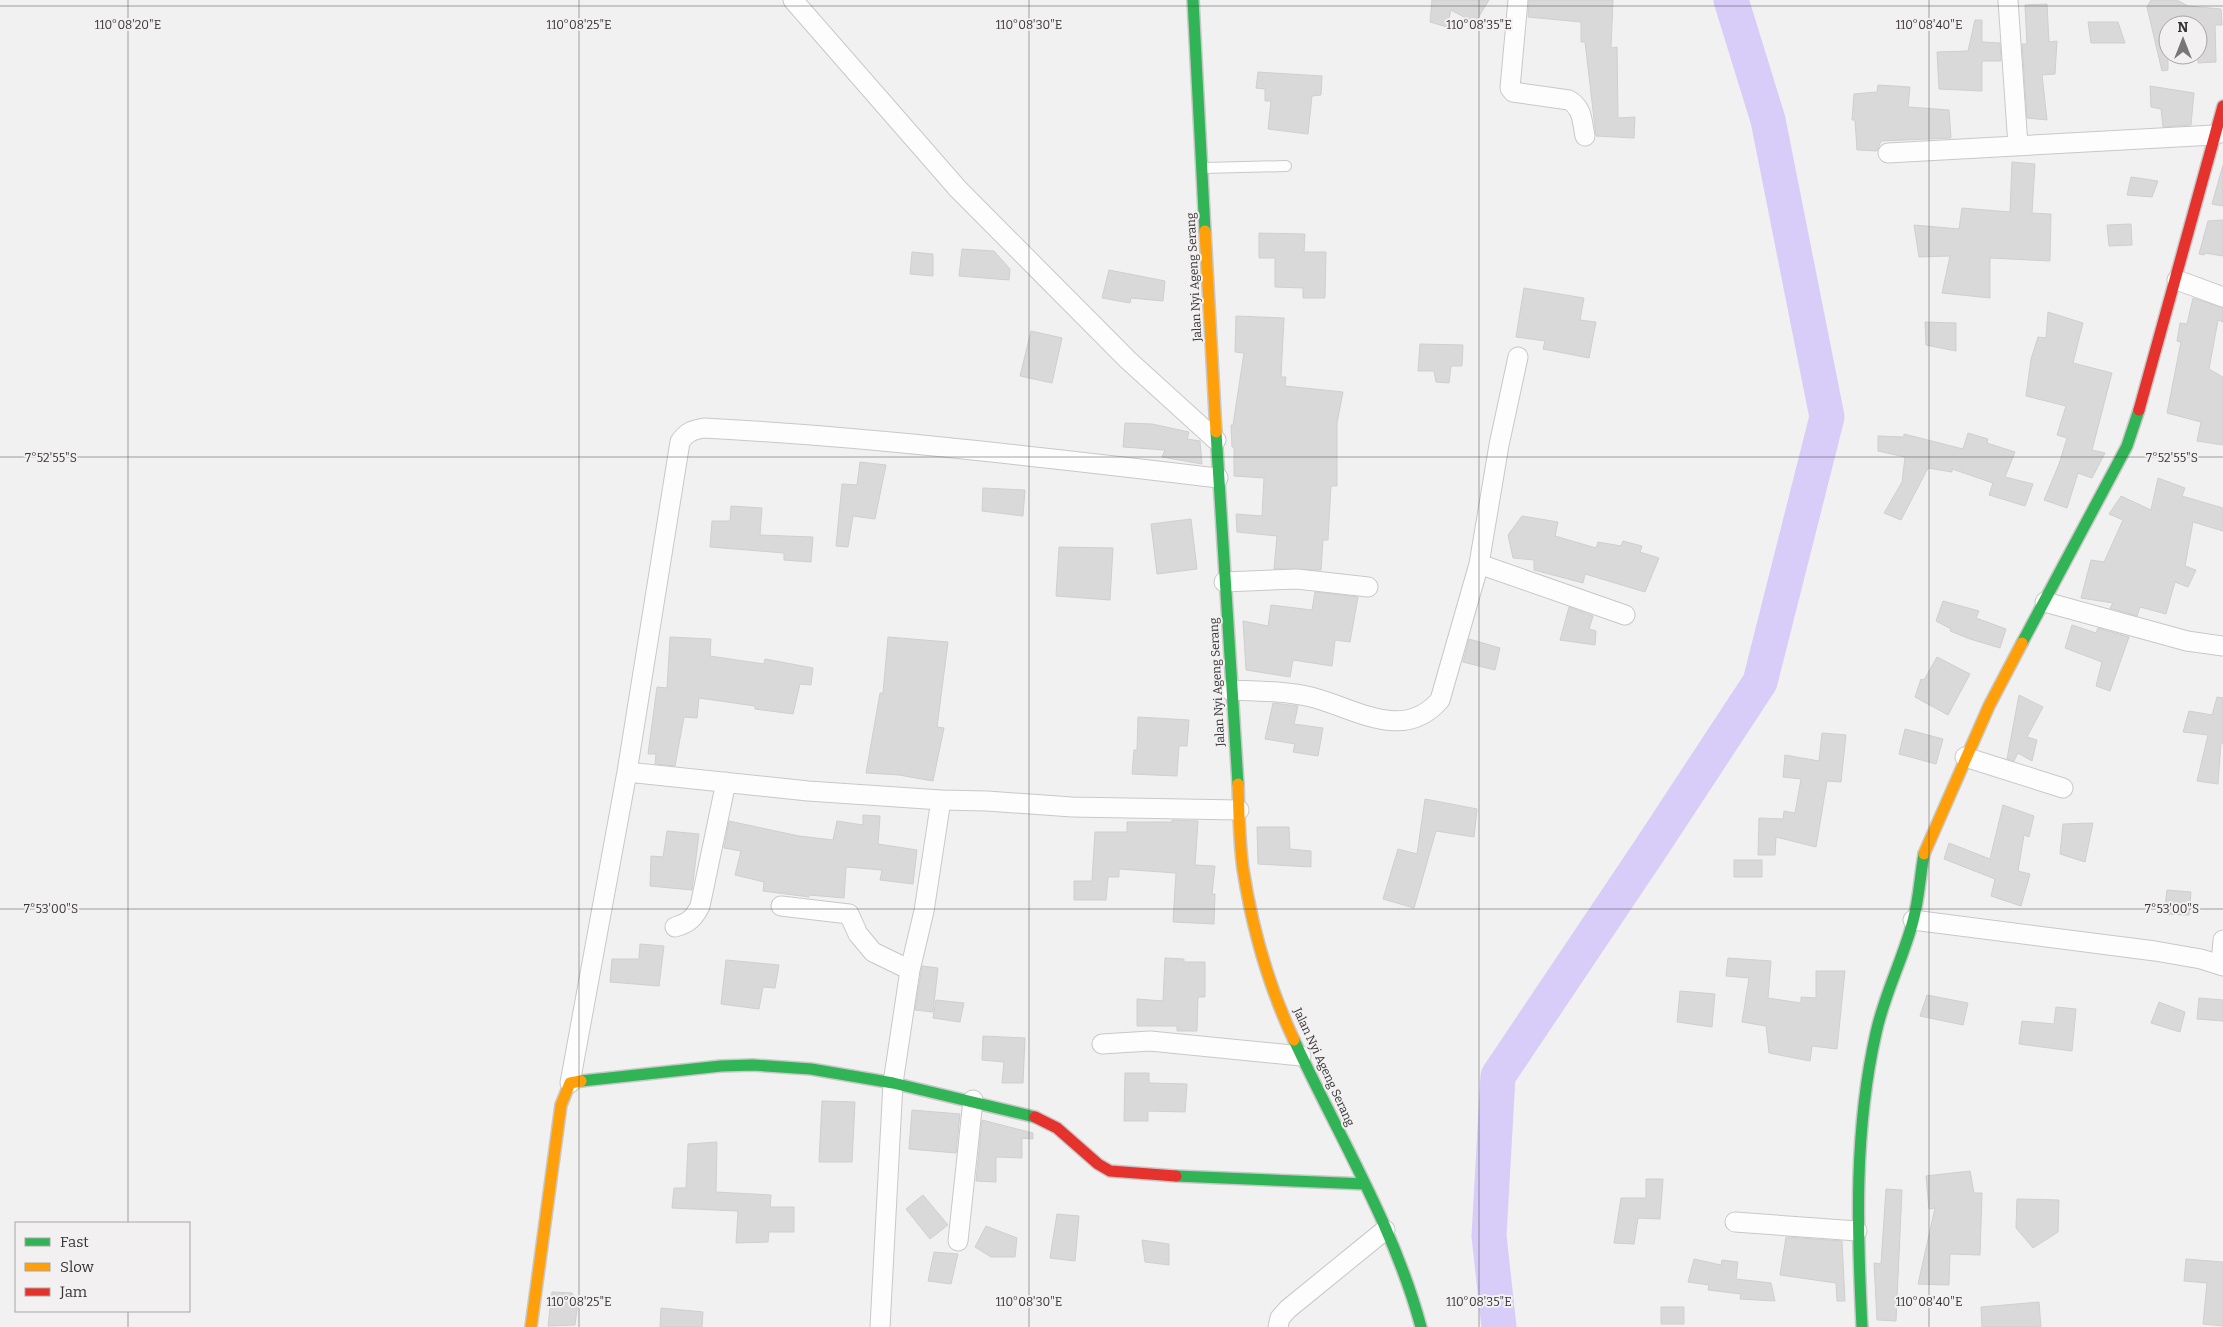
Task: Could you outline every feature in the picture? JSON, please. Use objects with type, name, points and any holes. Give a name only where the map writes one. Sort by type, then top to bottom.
[{"type":"street","points":[[793,0],[958,189],[1128,360],[1216,440]]},
{"type":"street","name":"Jalan Nyi Ageng Serang","points":[[1193,0],[1230,690],[1243,868],[1252,916],[1269,977],[1302,1056],[1365,1184],[1385,1230],[1413,1297],[1421,1327]]},
{"type":"street","points":[[1518,0],[1510,88],[1513,92],[1569,100],[1576,104],[1580,109],[1585,136]]},
{"type":"street","points":[[2008,0],[2018,146]]},
{"type":"street","points":[[1862,1327],[1857,1231],[1857,1185],[1861,1131],[1876,1032],[1912,920],[1926,849],[1989,706],[2127,446],[2142,402],[2177,280],[2218,134],[2223,106]]},
{"type":"street","points":[[1888,153],[2218,134]]},
{"type":"street","points":[[2177,280],[2223,297]]},
{"type":"street","points":[[1230,690],[1267,691],[1312,698],[1390,721],[1411,720],[1428,713],[1440,700],[1479,564],[1499,445],[1518,357]]},
{"type":"street","points":[[531,1327],[561,1105],[570,1083],[626,772],[680,442],[684,435],[693,430],[704,428],[786,433],[1039,457],[1218,478]]},
{"type":"street","points":[[1479,564],[1625,615]]},
{"type":"street","points":[[1224,582],[1297,579],[1368,587]]},
{"type":"street","points":[[2045,602],[2187,640],[2223,646]]},
{"type":"street","points":[[1965,757],[2063,788]]},
{"type":"street","points":[[626,772],[808,791],[941,800],[1072,807],[1239,810]]},
{"type":"street","points":[[675,927],[686,924],[694,918],[700,906],[726,782]]},
{"type":"street","points":[[880,1327],[893,1083],[910,970],[924,911],[941,800]]},
{"type":"street","points":[[781,906],[849,914],[858,934],[873,952],[910,970]]},
{"type":"street","points":[[1912,920],[2155,951],[2201,958],[2222,966],[2223,940]]},
{"type":"street","points":[[1102,1044],[1150,1041],[1302,1056]]},
{"type":"street","points":[[570,1083],[619,1076],[753,1066],[811,1069],[893,1083],[1032,1114],[1046,1121],[1098,1164],[1110,1171],[1129,1174],[1365,1184]]},
{"type":"street","points":[[958,1241],[973,1100]]},
{"type":"street","points":[[1734,1222],[1857,1231]]},
{"type":"street","points":[[1278,1327],[1280,1318],[1288,1309],[1385,1230]]},
{"type":"lane","points":[[1202,168],[1286,166]]},
{"type":"building","points":[[1432,0],[1489,0],[1475,23],[1451,10],[1447,27],[1430,22]]},
{"type":"building","points":[[1529,0],[1613,0],[1611,48],[1617,47],[1618,118],[1635,117],[1634,138],[1596,136],[1585,42],[1581,42],[1581,22],[1528,17]]},
{"type":"building","points":[[2151,0],[2177,0],[2188,6],[2221,9],[2222,25],[2215,25],[2216,62],[2208,62],[2208,15],[2158,15],[2158,54],[2147,7]]},
{"type":"building","points":[[2047,4],[2049,42],[2057,41],[2055,74],[2042,75],[2047,120],[2027,118],[2022,44],[2027,44],[2025,5]]},
{"type":"building","points":[[1975,20],[1982,20],[1982,42],[2000,43],[2001,61],[1982,61],[1982,91],[1939,89],[1937,52],[1968,51]]},
{"type":"building","points":[[2088,22],[2118,22],[2125,43],[2091,43]]},
{"type":"building","points":[[2161,65],[2168,65],[2168,70],[2162,71]]},
{"type":"building","points":[[1258,72],[1322,76],[1321,95],[1312,96],[1308,134],[1268,129],[1271,101],[1265,101],[1265,89],[1256,88]]},
{"type":"building","points":[[1878,85],[1910,87],[1908,107],[1949,110],[1951,138],[1881,141],[1877,151],[1857,150],[1855,120],[1852,120],[1854,94],[1877,92]]},
{"type":"building","points":[[2150,86],[2194,93],[2191,125],[2163,127],[2161,109],[2151,107]]},
{"type":"building","points":[[2012,162],[2035,164],[2032,213],[2051,214],[2050,261],[1990,258],[1990,298],[1942,293],[1950,256],[1919,257],[1914,225],[1959,229],[1962,208],[2010,212]]},
{"type":"building","points":[[2223,165],[2223,206],[2212,204]]},
{"type":"building","points":[[2131,177],[2158,181],[2152,197],[2127,195]]},
{"type":"building","points":[[2223,220],[2223,256],[2199,254],[2208,221]]},
{"type":"building","points":[[2131,224],[2132,245],[2109,246],[2107,225]]},
{"type":"building","points":[[1259,233],[1305,234],[1304,252],[1326,252],[1325,298],[1303,298],[1303,288],[1275,287],[1275,258],[1259,258]]},
{"type":"building","points":[[962,249],[994,251],[1010,269],[1009,280],[959,276]]},
{"type":"building","points":[[912,252],[933,254],[933,276],[910,274]]},
{"type":"building","points":[[1109,270],[1165,281],[1163,301],[1131,298],[1130,303],[1102,298]]},
{"type":"building","points":[[1524,288],[1584,298],[1580,320],[1596,322],[1589,358],[1543,349],[1545,341],[1516,337]]},
{"type":"building","points":[[2193,298],[2223,308],[2223,322],[2218,320],[2209,369],[2223,377],[2223,445],[2197,441],[2201,422],[2167,413],[2181,342],[2177,341],[2180,323],[2187,324]]},
{"type":"building","points":[[2048,312],[2083,323],[2073,363],[2112,373],[2092,450],[2105,453],[2092,478],[2078,473],[2067,508],[2044,500],[2059,464],[2067,438],[2057,435],[2066,406],[2026,396],[2031,359],[2038,337],[2046,338]]},
{"type":"building","points":[[1236,316],[1284,318],[1281,377],[1286,377],[1285,386],[1343,392],[1337,423],[1337,486],[1331,486],[1328,540],[1323,540],[1321,570],[1274,569],[1277,536],[1237,532],[1236,514],[1262,516],[1264,478],[1234,476],[1234,447],[1232,447],[1231,425],[1233,425],[1244,353],[1235,352]]},
{"type":"building","points":[[1925,322],[1956,323],[1956,351],[1926,345]]},
{"type":"building","points":[[1031,331],[1062,338],[1052,383],[1020,376]]},
{"type":"building","points":[[1420,344],[1463,345],[1462,366],[1451,366],[1449,383],[1436,382],[1434,371],[1418,371]]},
{"type":"building","points":[[1125,423],[1152,424],[1189,432],[1187,439],[1200,441],[1202,464],[1162,457],[1165,450],[1123,447]]},
{"type":"building","points":[[1968,433],[1988,439],[1987,443],[2015,452],[2005,477],[2033,484],[2025,506],[1989,495],[1993,483],[1952,469],[1952,472],[1928,468],[1901,520],[1884,513],[1902,482],[1905,457],[1878,451],[1878,436],[1904,437],[1904,434],[1963,449]]},
{"type":"building","points":[[860,462],[886,465],[875,519],[853,516],[848,547],[836,546],[842,484],[857,485]]},
{"type":"building","points":[[2158,478],[2185,488],[2182,496],[2223,508],[2223,531],[2193,522],[2185,566],[2196,570],[2188,587],[2175,582],[2166,614],[2140,607],[2137,616],[2110,608],[2113,603],[2081,598],[2091,560],[2104,562],[2123,520],[2109,514],[2121,496],[2151,510]]},
{"type":"building","points":[[983,488],[1025,490],[1023,516],[982,511]]},
{"type":"building","points":[[731,506],[762,508],[760,535],[813,537],[811,562],[784,560],[784,553],[710,547],[712,521],[730,521]]},
{"type":"building","points":[[1522,516],[1558,522],[1555,536],[1596,548],[1598,542],[1621,546],[1623,541],[1642,546],[1640,552],[1659,558],[1645,592],[1585,574],[1583,583],[1534,570],[1534,560],[1513,558],[1508,535]]},
{"type":"building","points":[[1191,519],[1197,569],[1157,574],[1151,524]]},
{"type":"building","points":[[1059,547],[1113,548],[1110,600],[1056,596]]},
{"type":"building","points":[[1315,592],[1358,597],[1350,642],[1335,640],[1332,666],[1293,660],[1290,677],[1246,670],[1243,621],[1268,626],[1271,605],[1312,610]]},
{"type":"building","points":[[1943,601],[1979,611],[1976,618],[2006,629],[2000,648],[1950,631],[1951,629],[1936,621]]},
{"type":"building","points":[[1569,607],[1593,616],[1589,629],[1596,631],[1595,645],[1560,640]]},
{"type":"building","points":[[2072,625],[2096,633],[2098,628],[2129,637],[2110,691],[2096,686],[2102,662],[2065,648]]},
{"type":"building","points":[[670,637],[711,639],[710,656],[764,664],[765,659],[813,668],[811,685],[800,684],[793,714],[755,709],[755,706],[699,698],[697,718],[684,717],[675,766],[655,764],[656,754],[648,754],[657,687],[667,688]]},
{"type":"building","points":[[888,637],[948,642],[937,727],[944,728],[933,781],[899,775],[866,773],[880,693],[883,693]]},
{"type":"building","points":[[1469,639],[1500,648],[1495,670],[1463,662]]},
{"type":"building","points":[[1937,657],[1970,674],[1948,715],[1915,697],[1921,679],[1924,680]]},
{"type":"building","points":[[2019,695],[2043,707],[2027,737],[2037,740],[2032,761],[2018,753],[2014,761],[2007,759]]},
{"type":"building","points":[[2217,697],[2223,698],[2223,743],[2221,743],[2218,784],[2197,781],[2208,735],[2183,732],[2189,711],[2212,715]]},
{"type":"building","points":[[1273,703],[1298,706],[1294,724],[1323,728],[1318,756],[1293,752],[1295,744],[1265,739]]},
{"type":"building","points":[[1138,717],[1189,720],[1187,746],[1179,746],[1177,776],[1132,774],[1134,750],[1137,750]]},
{"type":"building","points":[[1905,729],[1943,739],[1936,764],[1899,754]]},
{"type":"building","points":[[1822,733],[1846,735],[1841,782],[1827,781],[1816,847],[1776,837],[1775,855],[1758,855],[1759,818],[1783,819],[1784,811],[1795,813],[1801,779],[1783,777],[1785,755],[1819,761]]},
{"type":"building","points":[[1425,799],[1477,809],[1474,837],[1436,831],[1414,908],[1383,899],[1398,849],[1417,854]]},
{"type":"building","points":[[2003,805],[2034,816],[2029,837],[2024,835],[2018,871],[2030,874],[2021,906],[1991,896],[1995,879],[1944,859],[1949,843],[1990,859]]},
{"type":"building","points":[[863,815],[880,816],[878,844],[917,850],[913,884],[880,880],[882,870],[846,867],[844,898],[809,895],[809,897],[763,891],[764,882],[735,875],[741,851],[724,848],[729,821],[799,836],[833,840],[837,821],[863,825]]},
{"type":"building","points":[[1172,820],[1198,821],[1195,865],[1215,866],[1212,894],[1215,894],[1214,924],[1173,922],[1176,873],[1119,869],[1119,877],[1108,877],[1106,900],[1074,900],[1074,881],[1092,881],[1095,832],[1127,832],[1127,822],[1172,822]]},
{"type":"building","points":[[2093,823],[2085,862],[2060,854],[2063,824]]},
{"type":"building","points":[[1257,827],[1289,827],[1290,849],[1311,851],[1311,867],[1258,864]]},
{"type":"building","points":[[667,831],[699,834],[692,890],[650,886],[651,856],[663,857]]},
{"type":"building","points":[[1734,860],[1762,860],[1762,877],[1734,877]]},
{"type":"building","points":[[2167,890],[2191,892],[2189,915],[2164,914]]},
{"type":"building","points":[[640,944],[664,946],[659,986],[610,982],[612,959],[639,959]]},
{"type":"building","points":[[1165,958],[1184,959],[1184,962],[1205,962],[1205,997],[1198,997],[1197,1031],[1177,1031],[1177,1026],[1137,1026],[1137,999],[1163,1001]]},
{"type":"building","points":[[1728,958],[1771,961],[1768,998],[1801,1003],[1801,997],[1816,998],[1816,971],[1845,971],[1837,1049],[1812,1046],[1810,1061],[1769,1053],[1766,1026],[1742,1022],[1749,978],[1726,976]]},
{"type":"building","points":[[726,960],[779,965],[775,988],[763,987],[759,1009],[721,1004]]},
{"type":"building","points":[[922,966],[938,968],[933,1012],[915,1010]]},
{"type":"building","points":[[1680,991],[1715,994],[1712,1027],[1677,1022]]},
{"type":"building","points":[[1927,995],[1968,1003],[1963,1025],[1920,1016]]},
{"type":"building","points":[[2199,998],[2223,1000],[2223,1021],[2197,1019]]},
{"type":"building","points":[[936,1000],[964,1003],[960,1022],[933,1018]]},
{"type":"building","points":[[2159,1002],[2185,1012],[2180,1032],[2151,1023]]},
{"type":"building","points":[[2056,1007],[2076,1009],[2072,1051],[2019,1044],[2022,1021],[2054,1024]]},
{"type":"building","points":[[983,1036],[1025,1038],[1023,1083],[1002,1083],[1004,1062],[982,1060]]},
{"type":"building","points":[[1125,1073],[1149,1073],[1149,1083],[1187,1084],[1185,1112],[1148,1111],[1148,1121],[1124,1121]]},
{"type":"building","points":[[822,1101],[855,1102],[852,1162],[819,1162]]},
{"type":"building","points":[[912,1110],[960,1114],[956,1153],[909,1149]]},
{"type":"building","points":[[982,1120],[1033,1133],[1033,1139],[1022,1138],[1022,1158],[996,1157],[996,1182],[976,1181]]},
{"type":"building","points":[[717,1142],[716,1192],[771,1195],[770,1207],[794,1207],[794,1232],[769,1232],[768,1242],[736,1243],[738,1211],[672,1208],[674,1188],[686,1188],[688,1144]]},
{"type":"building","points":[[1970,1171],[1974,1193],[1982,1193],[1980,1255],[1950,1254],[1949,1285],[1918,1284],[1935,1208],[1929,1209],[1926,1176]]},
{"type":"building","points":[[1646,1179],[1663,1179],[1660,1219],[1638,1218],[1634,1244],[1614,1243],[1621,1198],[1646,1198]]},
{"type":"building","points":[[1886,1189],[1902,1190],[1896,1321],[1877,1320],[1874,1263],[1881,1264]]},
{"type":"building","points":[[923,1195],[948,1225],[930,1239],[906,1209]]},
{"type":"building","points":[[2017,1199],[2059,1200],[2058,1232],[2033,1248],[2016,1228]]},
{"type":"building","points":[[1057,1214],[1079,1216],[1075,1261],[1050,1258]]},
{"type":"building","points":[[986,1226],[1017,1238],[1015,1257],[991,1257],[975,1247]]},
{"type":"building","points":[[1786,1237],[1842,1241],[1845,1301],[1837,1301],[1836,1283],[1780,1275]]},
{"type":"building","points":[[1142,1240],[1169,1244],[1169,1265],[1145,1262]]},
{"type":"building","points":[[934,1252],[958,1254],[951,1284],[928,1281]]},
{"type":"building","points":[[1694,1259],[1721,1265],[1722,1260],[1738,1262],[1736,1279],[1771,1283],[1775,1301],[1740,1299],[1741,1294],[1708,1290],[1709,1285],[1688,1282]]},
{"type":"building","points":[[2186,1259],[2223,1262],[2223,1326],[2203,1324],[2207,1283],[2184,1281]]},
{"type":"building","points":[[552,1292],[572,1293],[578,1302],[575,1325],[548,1326]]},
{"type":"building","points":[[2039,1302],[2041,1327],[1982,1327],[1981,1307]]},
{"type":"building","points":[[1661,1307],[1684,1307],[1684,1324],[1661,1324]]},
{"type":"building","points":[[661,1308],[703,1312],[702,1327],[660,1327]]},
{"type":"waterway","points":[[1499,1327],[1489,1236],[1498,1076],[1760,682],[1827,417],[1768,120],[1731,0]]},
{"type":"traffic: fast","points":[[1193,0],[1205,231]]},
{"type":"traffic: fast","points":[[2022,643],[2127,446],[2139,410]]},
{"type":"traffic: fast","points":[[1216,432],[1238,784]]},
{"type":"traffic: fast","points":[[1862,1327],[1858,1216],[1864,1106],[1879,1019],[1913,921],[1924,854]]},
{"type":"traffic: fast","points":[[1294,1040],[1381,1217],[1410,1290],[1421,1327]]},
{"type":"traffic: fast","points":[[581,1081],[721,1066],[753,1065],[811,1069],[893,1083],[1035,1117]]},
{"type":"traffic: fast","points":[[1176,1176],[1365,1184]]},
{"type":"traffic: slow","points":[[1205,231],[1216,432]]},
{"type":"traffic: slow","points":[[1924,854],[1989,706],[2022,643]]},
{"type":"traffic: slow","points":[[1238,784],[1242,858],[1251,913],[1269,978],[1294,1040]]},
{"type":"traffic: slow","points":[[531,1327],[561,1105],[570,1083],[581,1081]]},
{"type":"traffic: jam","points":[[2139,410],[2223,106]]},
{"type":"traffic: jam","points":[[1035,1117],[1057,1128],[1098,1164],[1110,1171],[1176,1176]]}]
